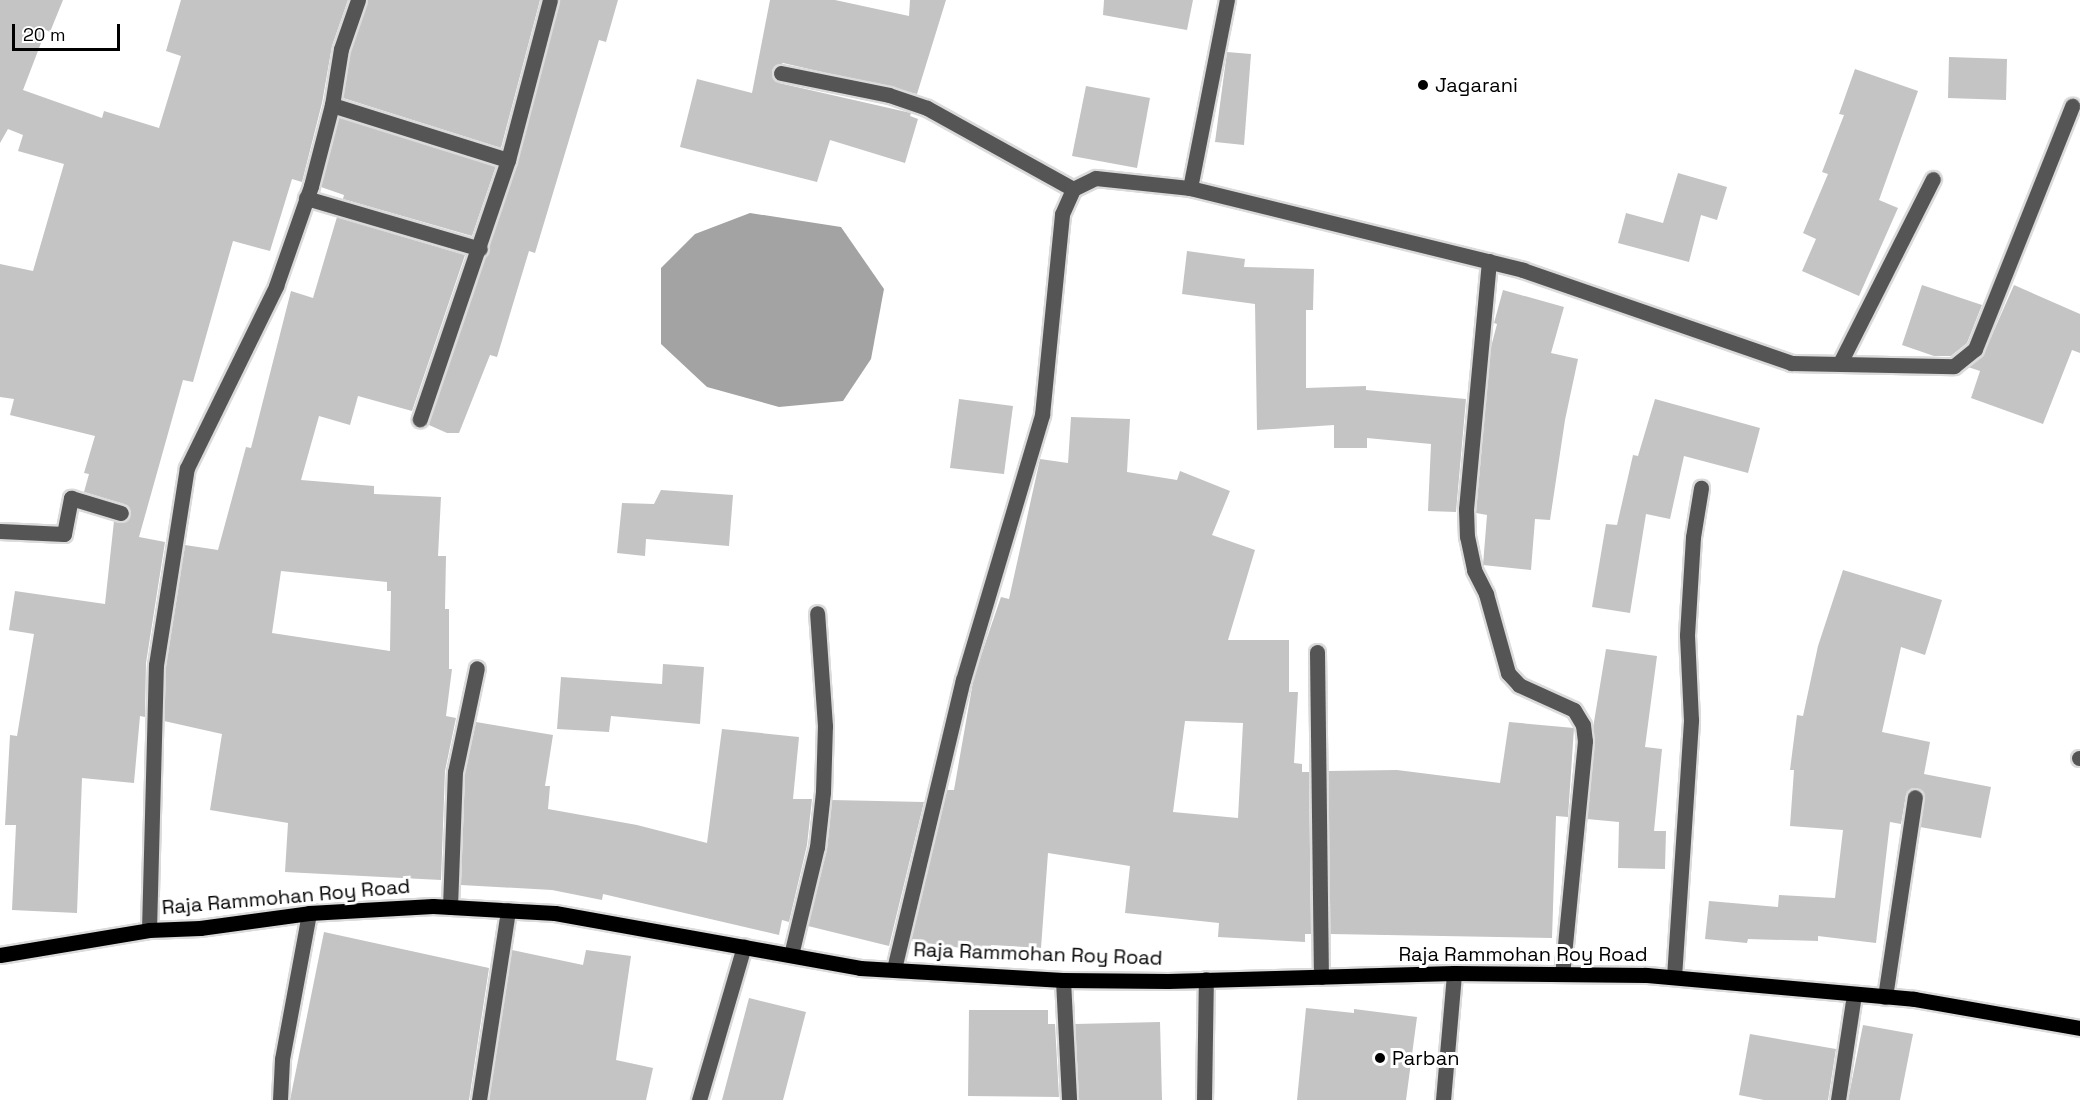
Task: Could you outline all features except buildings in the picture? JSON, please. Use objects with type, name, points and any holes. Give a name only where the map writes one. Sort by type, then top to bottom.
[{"type":"main road","name":"Raja Rammohan Roy Road","points":[[0,953],[149,930],[200,928],[309,913],[450,907],[555,913],[860,968],[1063,980],[1454,973],[1674,977],[1886,997],[2080,1028]]},
{"type":"street","points":[[149,930],[156,665],[187,468],[276,286],[306,198],[332,105],[341,49],[357,0]]},
{"type":"street","points":[[420,419],[480,249],[508,160],[550,0]]},
{"type":"street","points":[[1190,188],[1227,0]]},
{"type":"street","points":[[781,74],[889,95],[927,108],[1073,189]]},
{"type":"street","points":[[332,105],[508,160]]},
{"type":"street","points":[[894,969],[963,680],[1042,415],[1062,214],[1073,189],[1096,178],[1190,188],[1489,261],[1791,363],[1954,366],[1965,361],[1975,349],[2072,106]]},
{"type":"street","points":[[1840,363],[1933,179]]},
{"type":"street","points":[[306,198],[480,249]]},
{"type":"street","points":[[1489,261],[1466,509],[1467,536],[1474,570],[1493,616],[1508,673],[1520,685],[1574,710],[1583,725],[1585,741],[1562,974]]},
{"type":"street","points":[[1674,977],[1691,720],[1688,624],[1693,537],[1701,488]]},
{"type":"street","points":[[0,531],[64,534],[71,498],[121,513]]},
{"type":"street","points":[[791,955],[817,847],[823,792],[825,726],[817,613]]},
{"type":"street","points":[[1317,652],[1321,977]]},
{"type":"street","points":[[450,907],[455,772],[477,668]]},
{"type":"street","points":[[1886,997],[1915,797]]},
{"type":"street","points":[[479,1100],[508,910]]},
{"type":"street","points":[[280,1100],[282,1059],[309,913]]},
{"type":"street","points":[[699,1100],[744,946]]},
{"type":"street","points":[[1443,1100],[1454,973]]},
{"type":"street","points":[[1204,1100],[1206,979]]},
{"type":"street","points":[[1063,980],[1069,1100]]},
{"type":"street","points":[[1838,1100],[1854,994]]},
{"type":"shaded area","points":[[750,213],[841,227],[884,289],[871,359],[843,401],[779,407],[707,387],[661,344],[661,268],[695,234]]},
{"type":"place","name":"Jagarani","points":[[1423,85]]},
{"type":"place","name":"Parban","points":[[1380,1058]]}]
